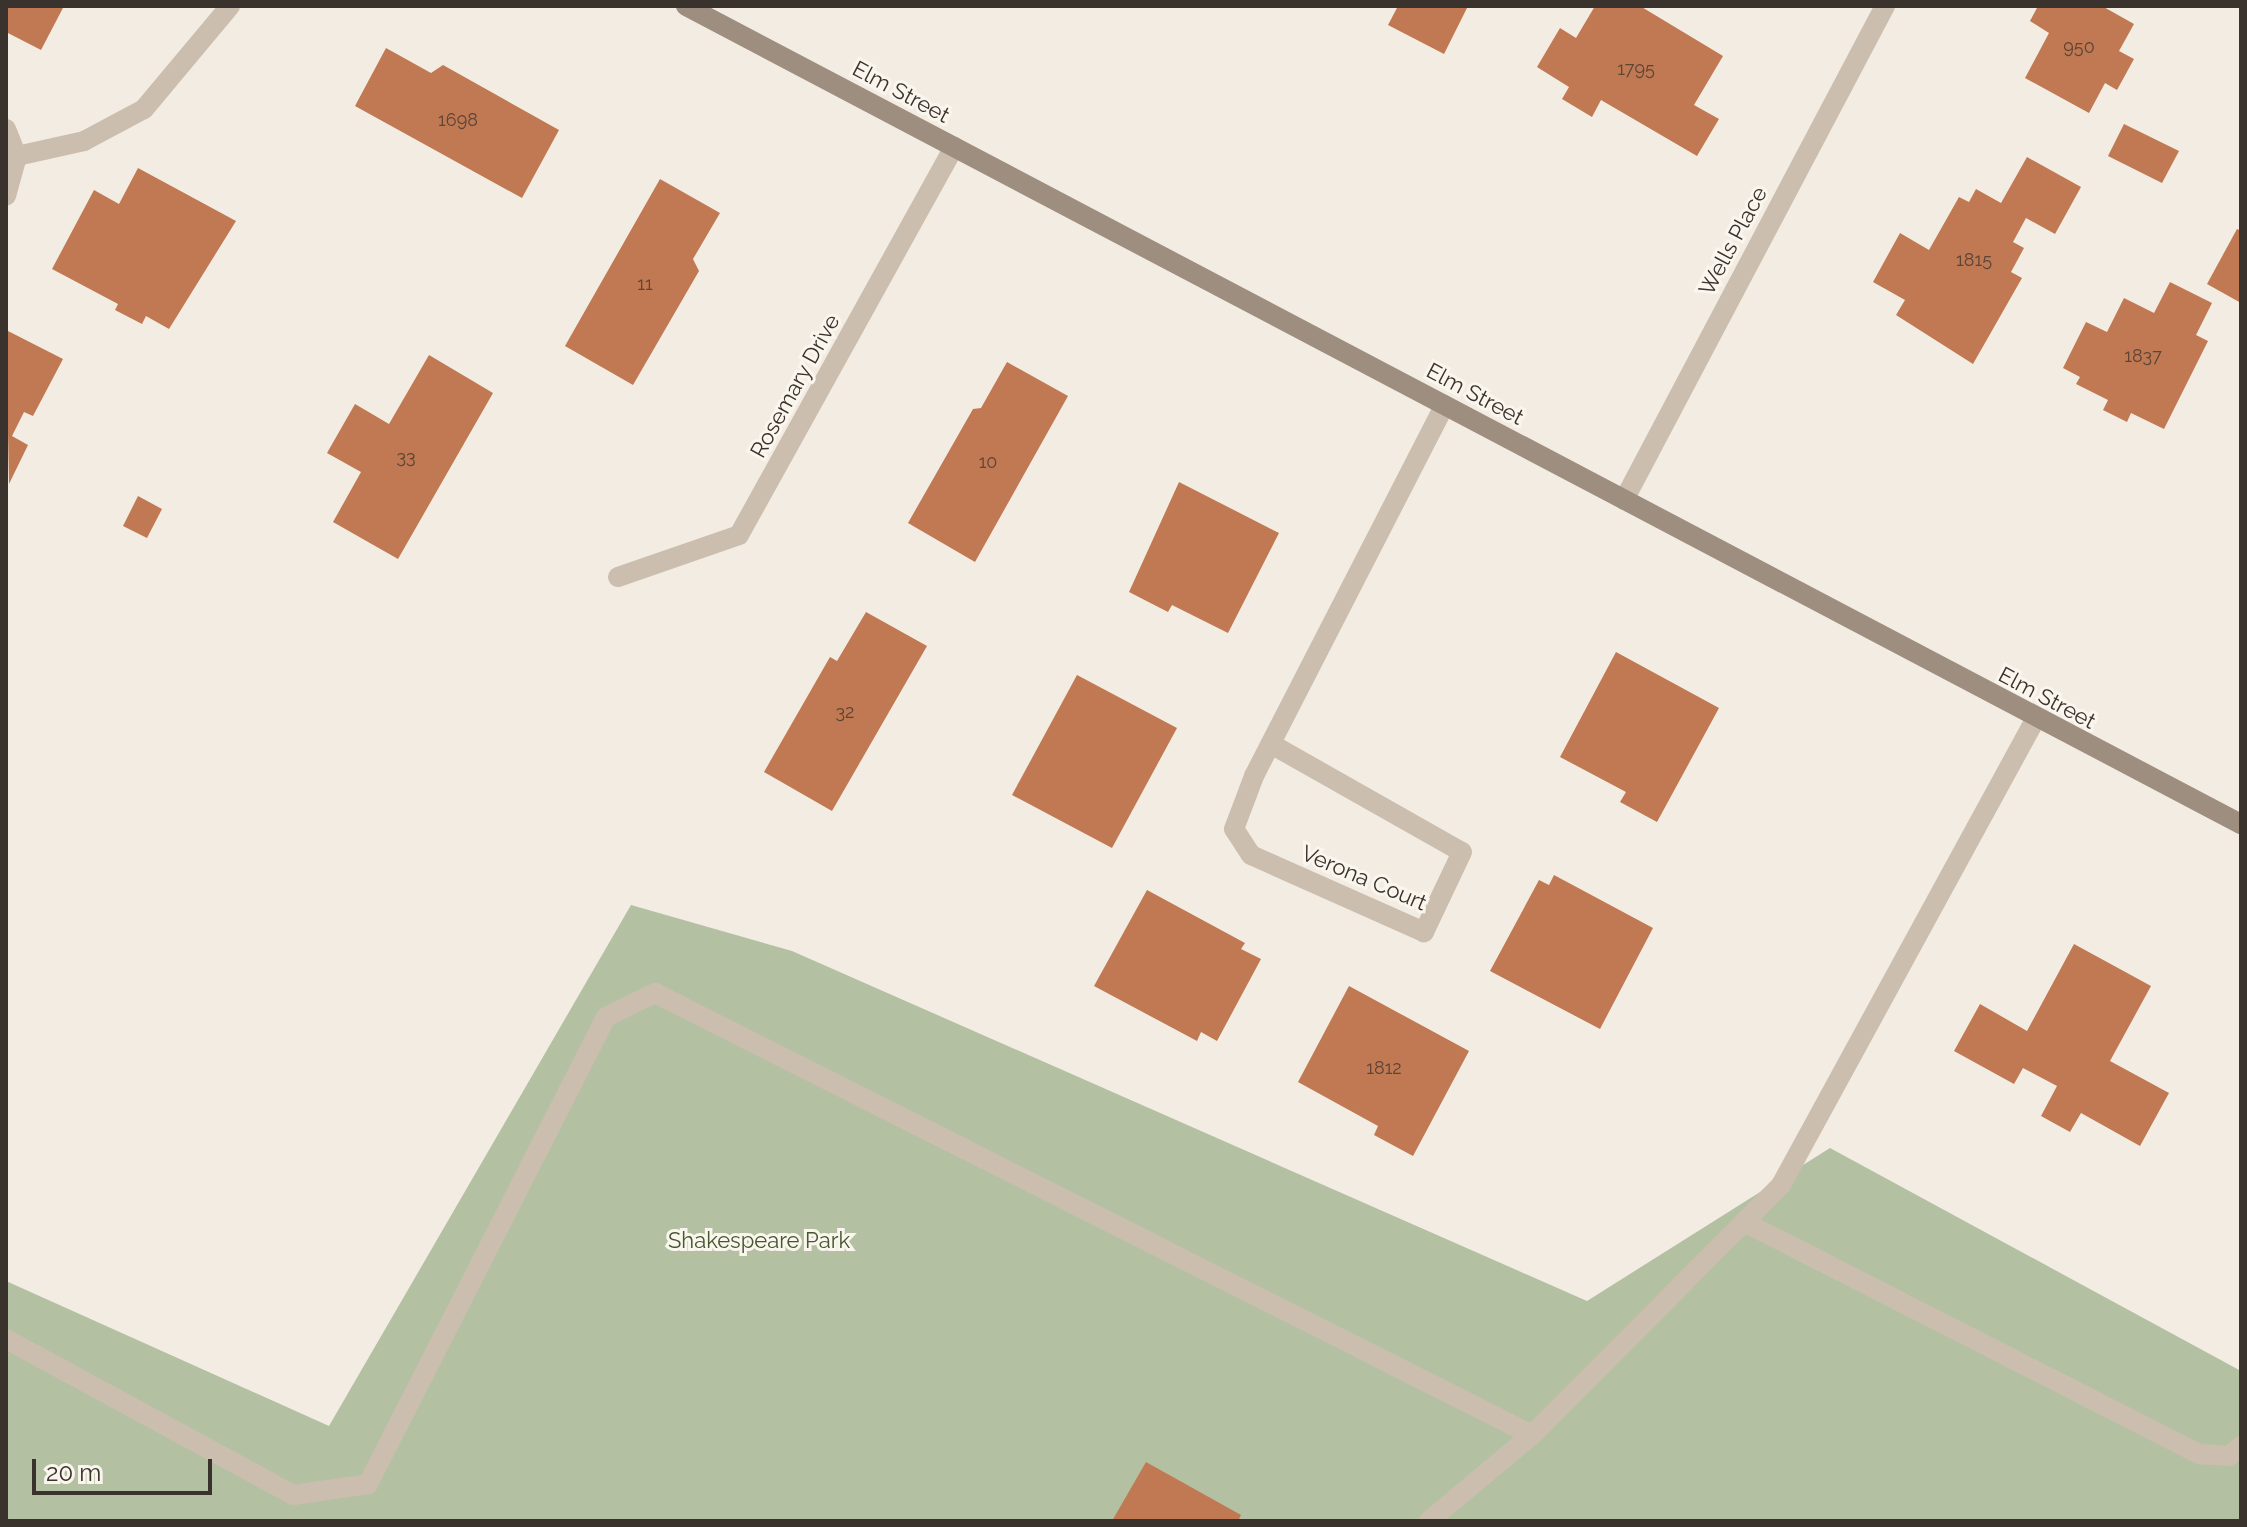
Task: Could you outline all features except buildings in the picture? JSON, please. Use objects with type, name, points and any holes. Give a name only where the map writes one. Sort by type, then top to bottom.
[{"type":"street","points":[[17,156],[84,141],[144,109],[230,6]]},
{"type":"street","name":"Elm Street","points":[[686,6],[1445,405],[2035,720],[2241,824]]},
{"type":"street","name":"Wells Place","points":[[1624,500],[1885,6]]},
{"type":"street","points":[[6,129],[17,156],[6,196]]},
{"type":"street","name":"Rosemary Drive","points":[[618,577],[739,535],[954,147]]},
{"type":"street","name":"Verona Court","points":[[1271,744],[1462,852],[1424,932],[1251,855],[1234,829],[1271,744],[1445,405]]},
{"type":"street","points":[[1429,1521],[1532,1435],[1781,1185],[2035,720]]},
{"type":"street","points":[[6,1339],[293,1495],[368,1484],[606,1017],[655,993],[1532,1435]]},
{"type":"street","points":[[1744,1222],[2199,1454],[2229,1456],[2241,1446]]},
{"type":"green space","name":"Shakespeare Park","points":[[631,905],[792,951],[1587,1301],[1830,1148],[2241,1371],[2241,1521],[6,1521],[6,1281],[329,1426]]}]
